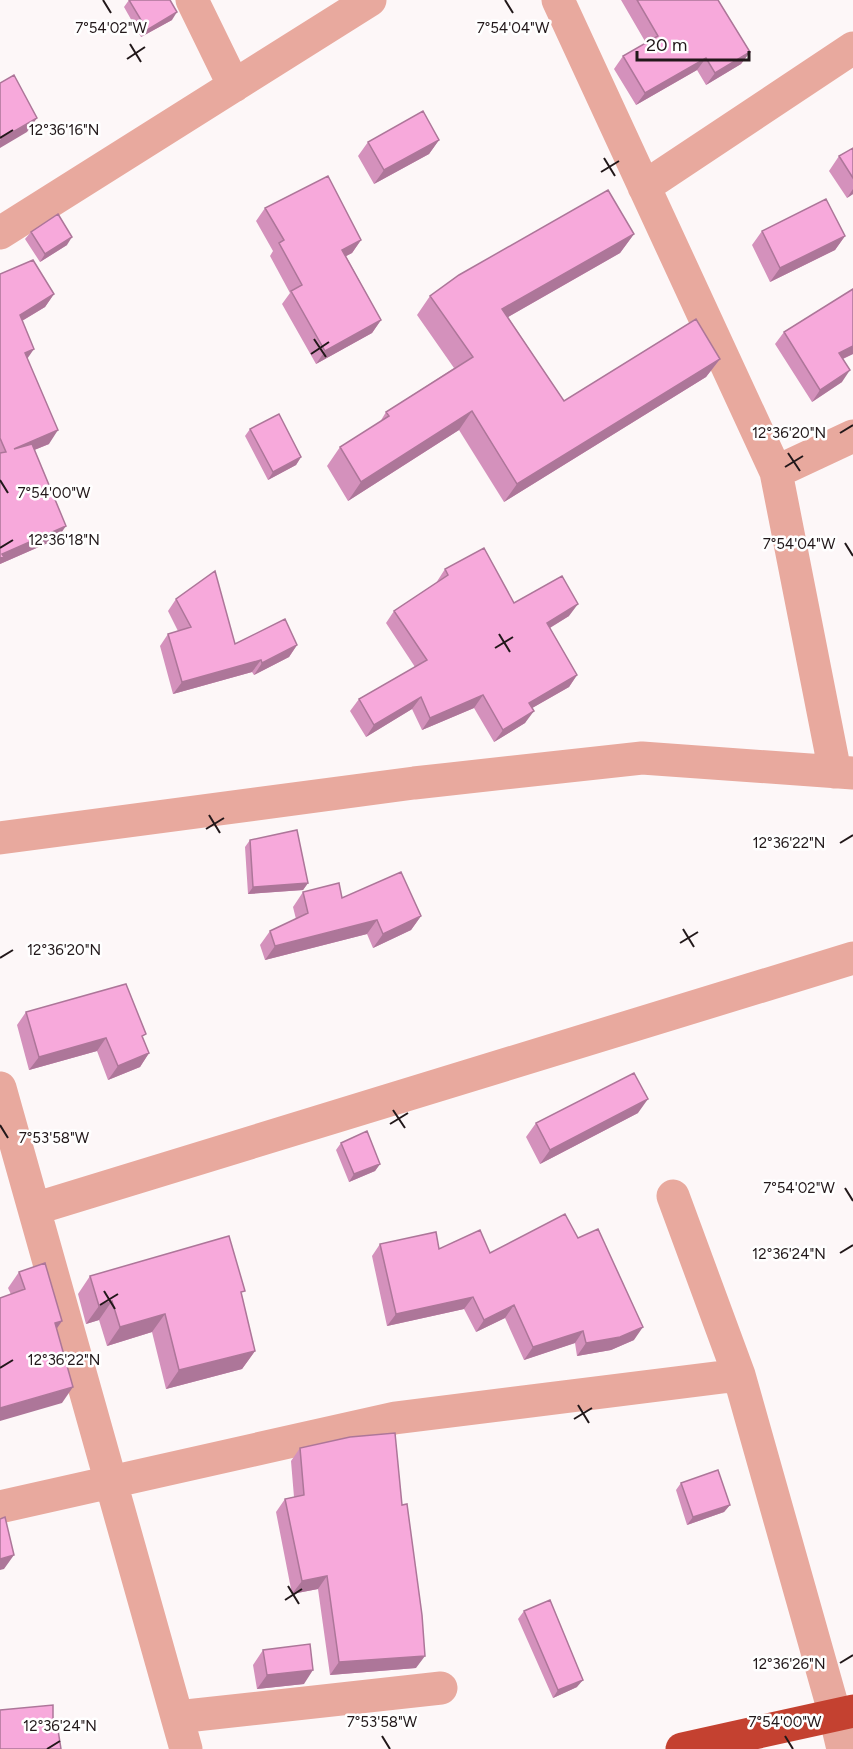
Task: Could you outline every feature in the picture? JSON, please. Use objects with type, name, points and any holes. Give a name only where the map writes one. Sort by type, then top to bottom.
[{"type":"highway","points":[[682,1749],[844,1713]]},
{"type":"street","points":[[192,0],[234,86]]},
{"type":"street","points":[[0,233],[370,0]]},
{"type":"street","points":[[0,838],[414,783],[642,758],[844,773],[776,472],[558,0]]},
{"type":"street","points":[[644,187],[853,48]]},
{"type":"street","points":[[776,472],[853,435]]},
{"type":"street","points":[[34,1209],[853,958]]},
{"type":"street","points":[[0,1088],[186,1749]]},
{"type":"street","points":[[673,1196],[740,1375],[844,1713],[843,1749]]},
{"type":"street","points":[[0,1507],[395,1418],[740,1375]]},
{"type":"street","points":[[177,1718],[441,1688]]},
{"type":"building","points":[[129,0],[170,0],[177,12],[147,30]]},
{"type":"building","points":[[637,0],[718,0],[750,52],[715,73],[706,58],[645,93],[623,56],[658,36]]},
{"type":"building","points":[[14,75],[37,118],[1,139],[0,83]]},
{"type":"building","points":[[423,111],[439,140],[384,170],[368,142]]},
{"type":"building","points":[[853,148],[853,178],[839,156]]},
{"type":"building","points":[[328,176],[361,240],[342,250],[381,320],[325,351],[291,291],[302,285],[279,243],[284,240],[265,208]]},
{"type":"building","points":[[608,190],[634,234],[502,309],[564,401],[696,319],[720,359],[517,484],[472,411],[361,482],[340,447],[389,416],[386,412],[473,357],[430,296],[459,275]]},
{"type":"building","points":[[826,199],[845,236],[780,268],[762,231]]},
{"type":"building","points":[[58,214],[72,237],[45,254],[31,232]]},
{"type":"building","points":[[33,260],[54,294],[20,315],[34,349],[25,353],[58,430],[14,449],[32,444],[66,526],[2,554],[4,557],[0,558],[0,453],[6,452],[0,438],[0,274]]},
{"type":"building","points":[[853,289],[853,346],[839,353],[850,370],[820,390],[784,332]]},
{"type":"building","points":[[279,414],[301,457],[273,472],[250,429]]},
{"type":"building","points":[[484,548],[514,603],[562,576],[578,604],[547,623],[577,675],[529,703],[534,711],[503,730],[483,695],[430,718],[421,697],[374,725],[359,699],[427,660],[394,611],[448,575],[445,569]]},
{"type":"building","points":[[215,571],[235,644],[285,619],[297,645],[262,663],[261,660],[182,682],[168,634],[191,627],[176,599]]},
{"type":"building","points":[[297,830],[308,883],[253,887],[250,840]]},
{"type":"building","points":[[401,872],[421,916],[383,934],[377,920],[275,946],[270,931],[308,913],[303,892],[339,883],[342,898]]},
{"type":"building","points":[[126,984],[146,1034],[142,1036],[149,1053],[118,1066],[106,1038],[39,1057],[26,1012]]},
{"type":"building","points":[[634,1073],[648,1099],[550,1150],[536,1123]]},
{"type":"building","points":[[367,1131],[380,1164],[354,1174],[341,1143]]},
{"type":"building","points":[[565,1214],[578,1238],[598,1229],[643,1327],[620,1337],[586,1343],[583,1331],[533,1347],[514,1305],[484,1320],[473,1297],[396,1314],[380,1244],[436,1232],[439,1249],[480,1230],[490,1253]]},
{"type":"building","points":[[229,1236],[245,1291],[241,1292],[255,1351],[179,1370],[165,1314],[120,1327],[112,1301],[99,1306],[90,1276]]},
{"type":"building","points":[[45,1263],[62,1321],[55,1323],[73,1387],[0,1408],[0,1298],[25,1289],[19,1272]]},
{"type":"building","points":[[395,1433],[402,1505],[407,1504],[422,1615],[425,1656],[339,1662],[327,1576],[302,1581],[285,1499],[304,1495],[300,1448],[350,1437]]},
{"type":"building","points":[[718,1470],[730,1505],[693,1517],[681,1483]]},
{"type":"building","points":[[5,1517],[14,1555],[0,1559],[0,1519]]},
{"type":"building","points":[[550,1600],[583,1680],[558,1690],[524,1611]]},
{"type":"building","points":[[310,1644],[313,1670],[267,1675],[263,1650]]},
{"type":"building","points":[[53,1705],[53,1731],[58,1730],[61,1749],[0,1749],[0,1710]]}]
